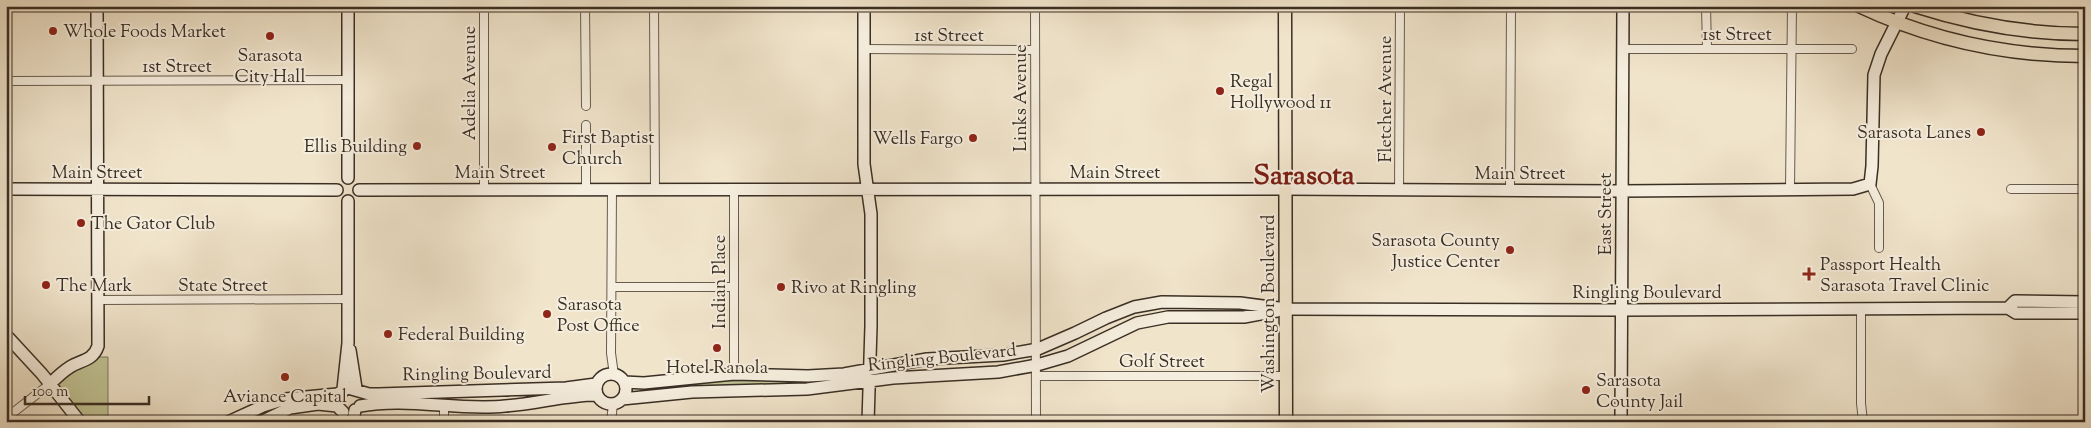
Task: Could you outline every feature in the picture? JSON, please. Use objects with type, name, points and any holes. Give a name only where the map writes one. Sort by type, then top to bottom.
[{"type":"main road","name":"Washington Boulevard","points":[[1285,6],[1286,422]]},
{"type":"main road","points":[[1859,6],[1897,22],[1945,38],[2007,52],[2055,56],[2085,56]]},
{"type":"main road","points":[[1915,6],[1945,16],[2009,29],[2057,34],[2085,34]]},
{"type":"street","points":[[6,418],[68,368],[86,362],[98,346],[99,6]]},
{"type":"street","points":[[348,6],[348,178]]},
{"type":"street","name":"Adelia Avenue","points":[[484,6],[484,190]]},
{"type":"street","points":[[585,6],[586,106]]},
{"type":"street","points":[[654,6],[655,190]]},
{"type":"street","points":[[864,6],[864,164],[871,214],[871,326],[868,369],[868,422]]},
{"type":"street","name":"Links Avenue","points":[[1035,6],[1035,190],[1038,349],[1036,422]]},
{"type":"street","name":"Fletcher Avenue","points":[[1399,191],[1400,6]]},
{"type":"street","points":[[1510,191],[1511,6]]},
{"type":"street","name":"East Street","points":[[1621,422],[1623,6]]},
{"type":"street","points":[[1706,6],[1707,49]]},
{"type":"street","points":[[1790,188],[1792,6]]},
{"type":"street","points":[[1879,248],[1879,203],[1870,184],[1874,75],[1881,54],[1905,6]]},
{"type":"street","name":"1st Street","points":[[863,49],[1035,50]]},
{"type":"street","name":"1st Street","points":[[1622,50],[1852,49]]},
{"type":"street","name":"1st Street","points":[[6,81],[348,80]]},
{"type":"street","points":[[586,125],[586,190]]},
{"type":"street","points":[[348,178],[358,183],[360,190],[357,197],[348,201],[340,197],[337,190],[341,180],[348,178]]},
{"type":"street","name":"Main Street","points":[[360,190],[1285,189],[1622,191],[1790,188],[1853,189],[1870,184]]},
{"type":"street","name":"Main Street","points":[[6,189],[337,190]]},
{"type":"street","name":"Indian Place","points":[[734,189],[734,374]]},
{"type":"street","points":[[2011,189],[2085,189]]},
{"type":"street","points":[[611,422],[618,402],[625,392],[611,353],[612,190]]},
{"type":"street","points":[[341,404],[348,343],[348,201]]},
{"type":"street","points":[[612,287],[734,287]]},
{"type":"street","name":"State Street","points":[[99,300],[348,298]]},
{"type":"street","name":"Ringling Boulevard","points":[[2008,308],[2015,301],[2085,302]]},
{"type":"street","name":"Ringling Boulevard","points":[[619,378],[644,383],[734,374],[808,376],[844,374],[927,359],[1003,355],[1038,349],[1134,307],[1162,302],[1240,303],[1286,309],[1861,310],[2008,308],[2016,313],[2085,313]]},
{"type":"street","name":"Ringling Boulevard","points":[[618,402],[692,392],[806,389],[893,378],[1037,371],[1137,323],[1168,317],[1244,317],[1286,309]]},
{"type":"street","points":[[1861,310],[1861,403],[1863,422]]},
{"type":"street","points":[[6,335],[50,384],[80,422]]},
{"type":"street","points":[[348,343],[357,390],[362,398],[356,413]]},
{"type":"street","name":"Golf Street","points":[[1037,371],[1286,376]]},
{"type":"street","points":[[618,402],[602,402],[596,390],[603,377],[619,378]]},
{"type":"street","name":"Ringling Boulevard","points":[[566,388],[596,390],[580,395],[505,406],[374,403],[356,413],[341,404],[357,390],[379,394],[566,388]]},
{"type":"street","points":[[228,422],[263,406],[285,399],[341,404]]},
{"type":"street","points":[[261,422],[290,408],[318,404],[341,404]]},
{"type":"street","points":[[444,406],[444,422]]},
{"type":"green space","points":[[97,357],[108,357],[108,416],[97,422],[87,422],[58,385],[70,373],[90,364]]},
{"type":"green space","points":[[825,380],[825,382],[661,393],[660,389],[706,381]]},
{"type":"place","name":"Whole Foods Market","points":[[53,31]]},
{"type":"place","name":"Sarasota City Hall","points":[[270,36]]},
{"type":"place","name":"Regal Hollywood 11","points":[[1220,91]]},
{"type":"place","name":"Sarasota Lanes","points":[[1981,132]]},
{"type":"place","name":"Wells Fargo","points":[[973,138]]},
{"type":"place","name":"Ellis Building","points":[[417,146]]},
{"type":"place","name":"First Baptist Church","points":[[552,147]]},
{"type":"place","name":"The Gator Club","points":[[81,223]]},
{"type":"place","name":"Sarasota County Justice Center","points":[[1510,250]]},
{"type":"place","name":"Passport Health Sarasota Travel Clinic","points":[[1809,274]]},
{"type":"place","name":"The Mark","points":[[46,285]]},
{"type":"place","name":"Rivo at Ringling","points":[[781,287]]},
{"type":"place","name":"Sarasota Post Office","points":[[547,314]]},
{"type":"place","name":"Federal Building","points":[[388,334]]},
{"type":"place","name":"Hotel Ranola","points":[[717,348]]},
{"type":"place","name":"Aviance Capital","points":[[285,377]]},
{"type":"place","name":"Sarasota County Jail","points":[[1586,390]]},
{"type":"district","name":"Sarasota","points":[[1304,174]]}]
